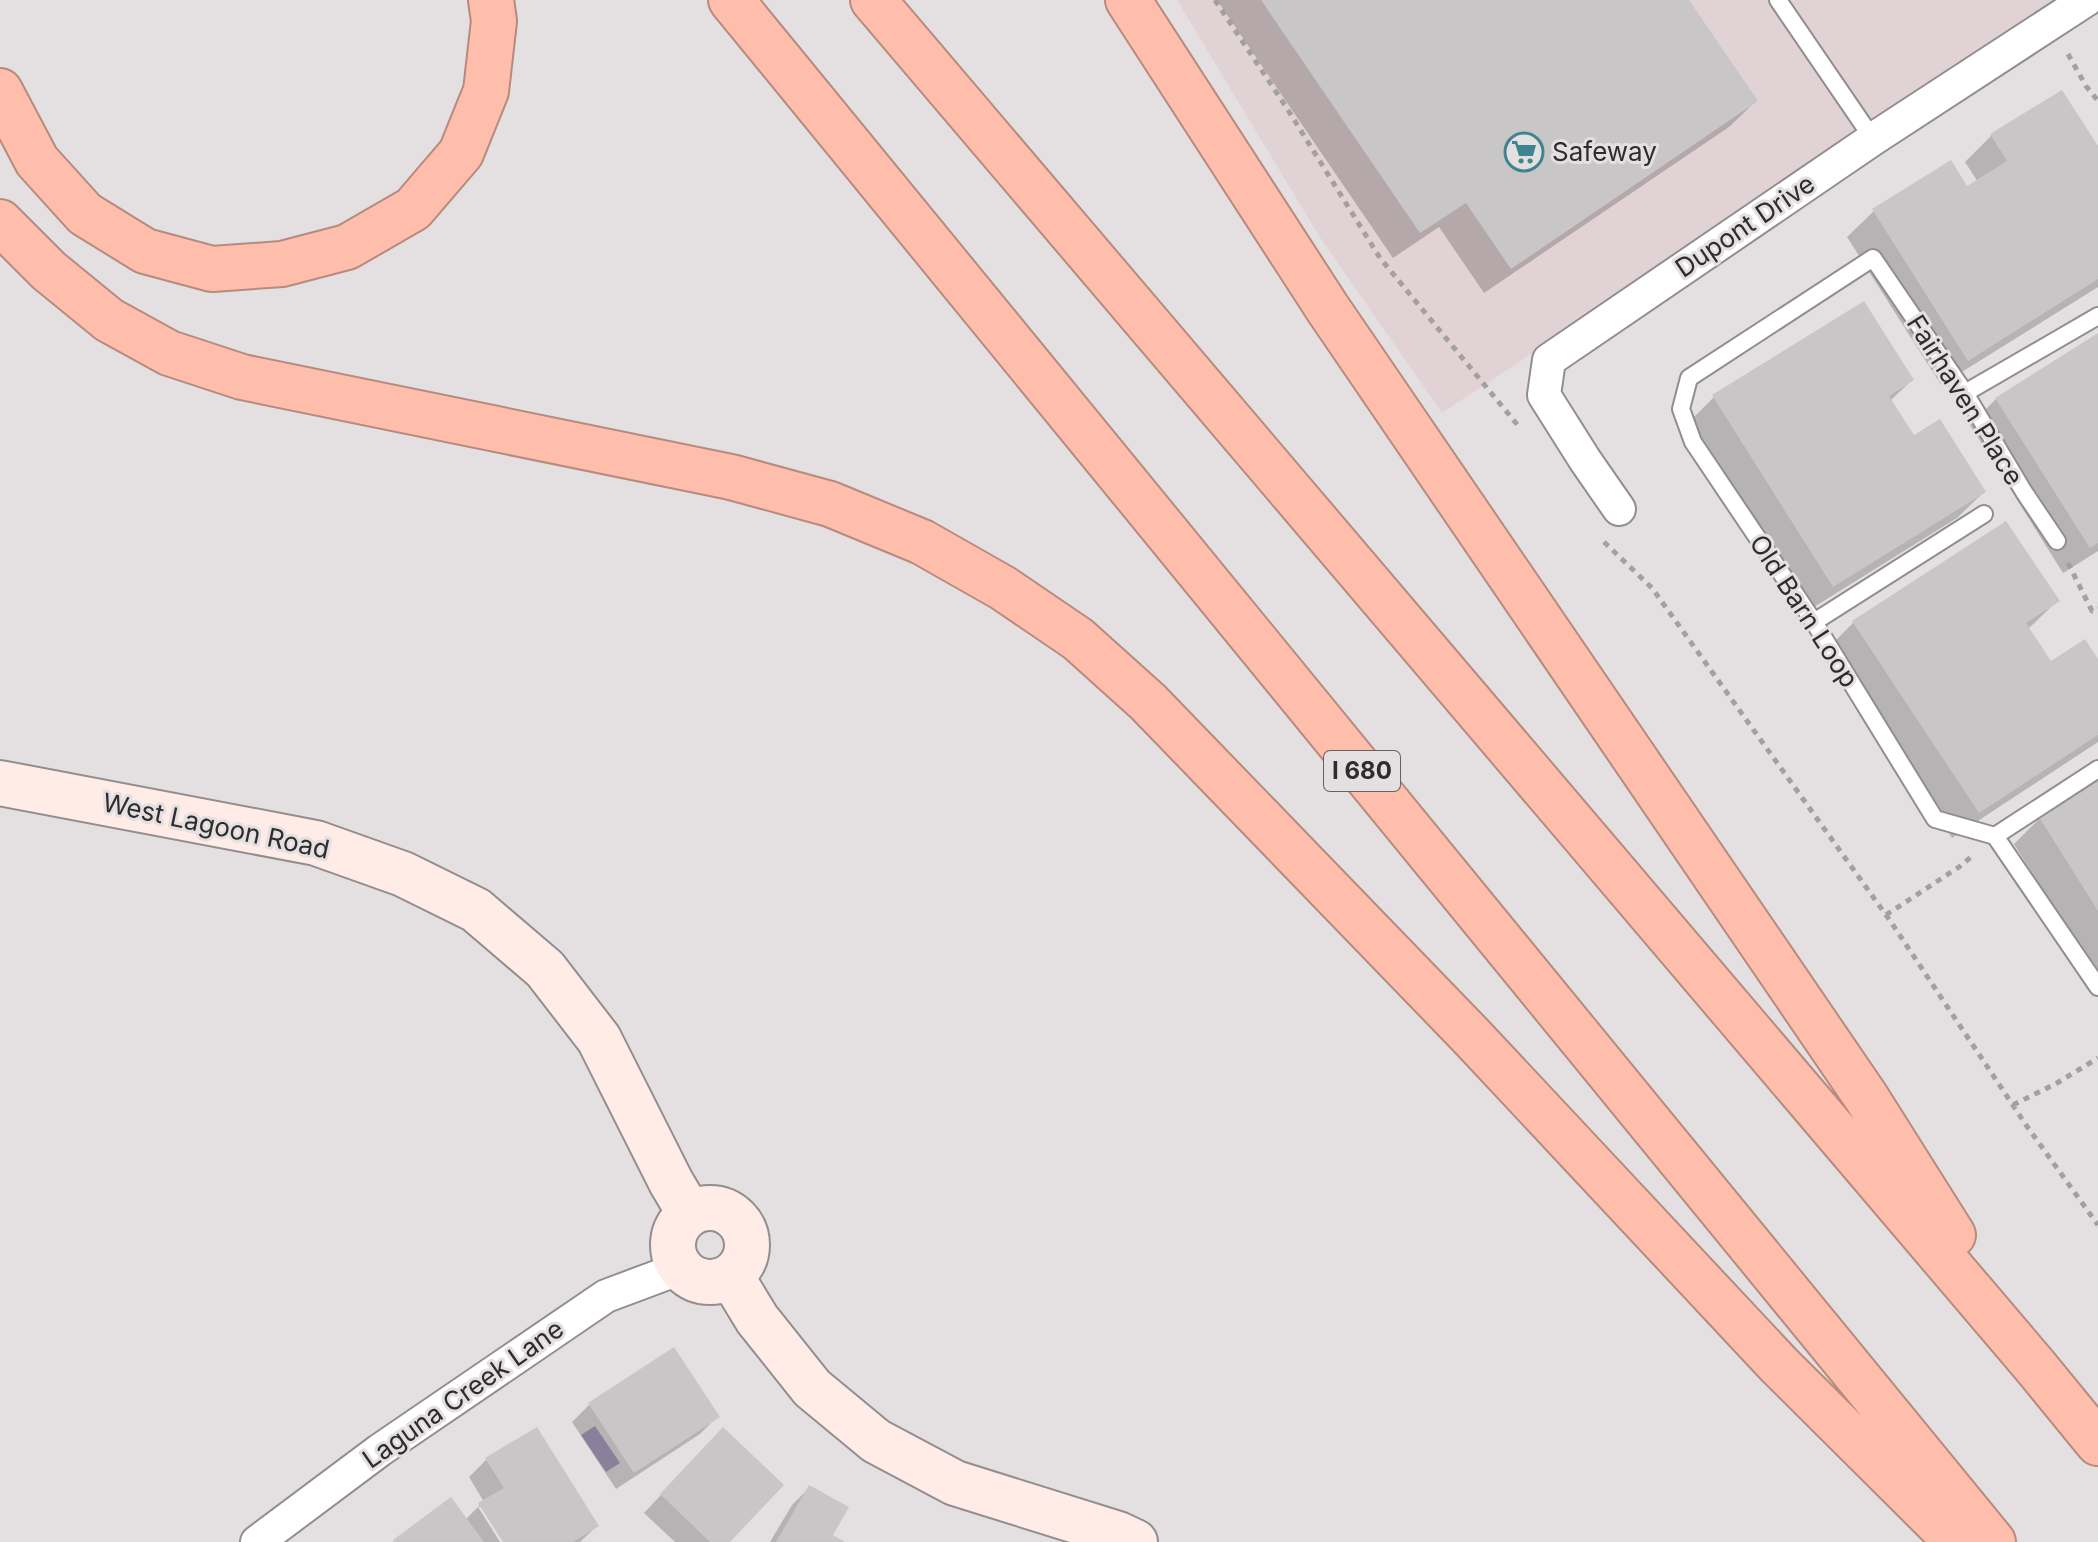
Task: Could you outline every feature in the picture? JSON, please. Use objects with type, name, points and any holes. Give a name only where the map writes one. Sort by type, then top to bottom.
[{"type":"highway","points":[[0,91],[37,161],[85,214],[145,251],[212,269],[282,264],[347,247],[413,209],[461,153],[486,91],[494,21],[491,0]]},
{"type":"highway","name":"I 680","points":[[731,0],[1993,1542]]},
{"type":"highway","points":[[873,0],[2098,1443]]},
{"type":"highway","points":[[1128,0],[1337,323],[1866,1097],[2035,1366]]},
{"type":"highway","points":[[0,222],[49,271],[109,320],[169,353],[242,377],[731,477],[816,500],[922,542],[1003,588],[1078,639],[1148,702],[1472,1037],[1779,1365],[1957,1542]]},
{"type":"street","name":"Dupont Drive","points":[[1619,509],[1544,395],[1549,360],[1873,139],[2086,0]]},
{"type":"street","name":"West Lagoon Road","points":[[0,783],[316,843],[403,874],[476,910],[545,969],[599,1039],[690,1214]]},
{"type":"street","points":[[703,1209],[718,1209],[736,1217],[745,1230],[748,1248],[744,1262],[731,1276],[721,1281],[706,1282],[693,1278],[681,1268],[673,1250],[674,1237],[678,1227],[690,1214],[703,1209]]},
{"type":"street","name":"Laguna Creek Lane","points":[[257,1542],[380,1450],[606,1296],[681,1268]]},
{"type":"street","points":[[731,1276],[757,1319],[812,1388],[876,1441],[955,1483],[1135,1542]]},
{"type":"lane","points":[[1778,0],[1873,139]]},
{"type":"lane","name":"Fairhaven Place","points":[[1873,258],[1965,393],[2057,541]]},
{"type":"lane","name":"Old Barn Loop","points":[[1873,258],[1689,378],[1681,409],[1693,442],[1814,622],[1935,819],[1995,836]]},
{"type":"lane","points":[[1965,393],[2098,316]]},
{"type":"lane","points":[[1814,622],[1984,514]]},
{"type":"lane","points":[[2098,769],[1995,836],[2098,987]]},
{"type":"path","points":[[1215,0],[1380,258],[1523,432]]},
{"type":"path","points":[[2061,43],[2098,101]]},
{"type":"path","points":[[1597,535],[1652,588],[1886,915],[2013,1105],[2098,1225]]},
{"type":"path","points":[[2057,541],[2092,611],[2098,608]]},
{"type":"path","points":[[1886,915],[1959,867],[1995,836]]},
{"type":"path","points":[[2013,1105],[2098,1058]]},
{"type":"shaded area","points":[[1177,0],[2064,0],[1442,413],[1319,236]]},
{"type":"shaded area","points":[[595,1426],[620,1463],[606,1472],[581,1435]]},
{"type":"building","name":"Safeway","points":[[1261,0],[1689,0],[1758,101],[1511,269],[1466,203],[1420,233]]},
{"type":"building","points":[[2062,90],[2098,146],[2098,279],[1968,361],[1872,209],[1951,160],[1967,186],[2007,161],[1990,134]]},
{"type":"building","points":[[1864,301],[1914,380],[1889,396],[1914,435],[1940,419],[1986,492],[1833,587],[1712,395]]},
{"type":"building","points":[[2098,333],[2098,543],[2090,548],[1995,398]]},
{"type":"building","points":[[2006,521],[2060,601],[2026,623],[2051,661],[2085,639],[2098,659],[2098,735],[1979,813],[1852,621]]},
{"type":"building","points":[[2098,781],[2098,911],[2039,817]]},
{"type":"building","points":[[674,1347],[720,1417],[634,1473],[588,1403]]},
{"type":"building","points":[[537,1427],[599,1526],[573,1542],[503,1542],[478,1503],[504,1488],[485,1458]]},
{"type":"building","points":[[723,1427],[784,1485],[730,1542],[710,1542],[660,1494]]},
{"type":"building","points":[[809,1485],[849,1507],[833,1535],[845,1542],[776,1542]]},
{"type":"building","points":[[451,1497],[484,1542],[394,1542],[393,1540]]},
{"type":"place","name":"Safeway","points":[[1524,152]]}]
